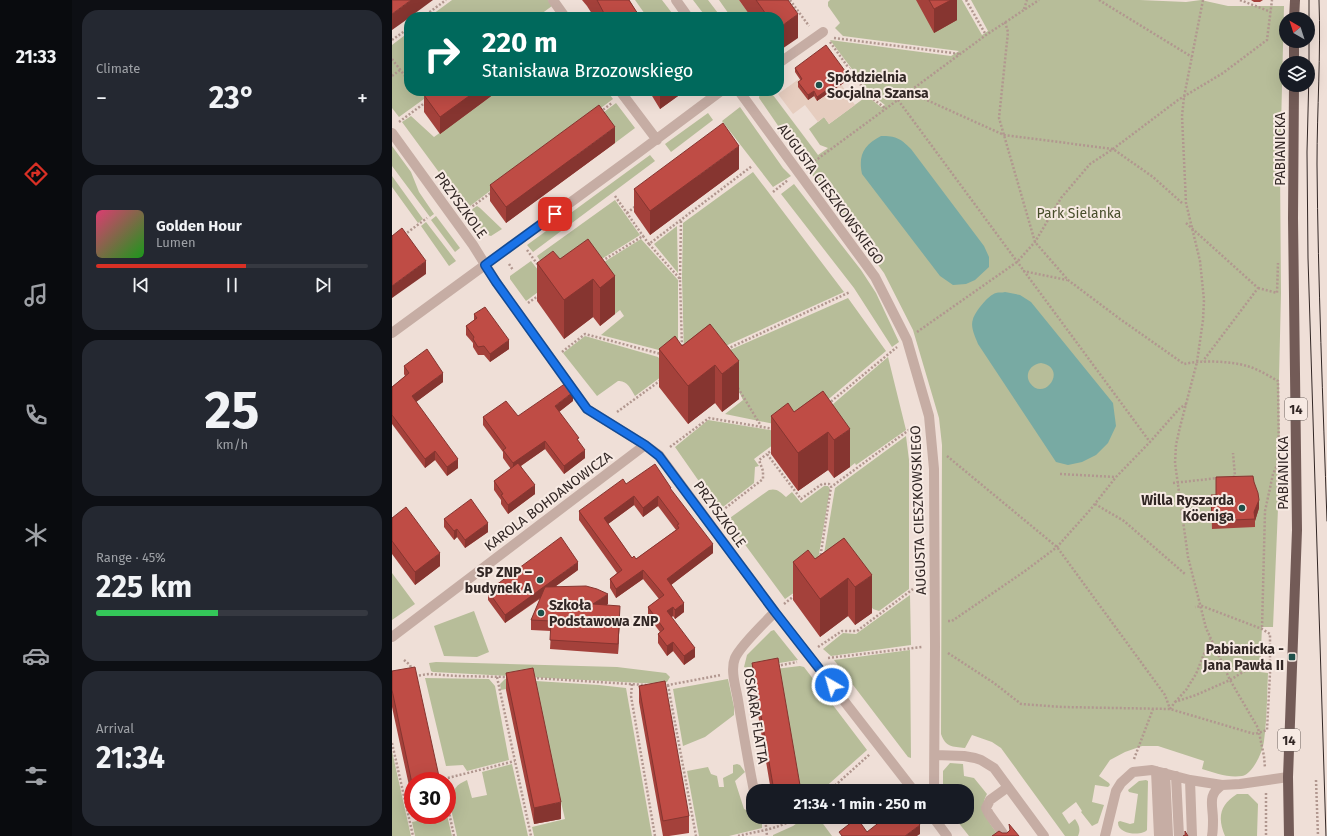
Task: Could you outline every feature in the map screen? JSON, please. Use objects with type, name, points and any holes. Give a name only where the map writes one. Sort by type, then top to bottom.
[{"type":"main road","points":[[1294,12],[1295,0]]},
{"type":"main road","name":"PABIANICKA","points":[[1289,836],[1288,777],[1297,530],[1293,218],[1294,92]]},
{"type":"street","points":[[553,0],[561,12]]},
{"type":"street","points":[[676,0],[684,12]]},
{"type":"street","points":[[784,60],[822,35]]},
{"type":"street","points":[[624,96],[657,140]]},
{"type":"street","points":[[392,333],[657,140],[714,96]]},
{"type":"street","name":"AUGUSTA CIESZKOWSKIEGO","points":[[743,96],[875,277],[907,340],[929,416],[934,469],[934,784]]},
{"type":"street","name":"PRZYSZKOLE","points":[[392,133],[473,245],[496,282],[587,409],[645,445],[659,456],[775,612],[909,784]]},
{"type":"street","name":"KAROLA BOHDANOWICZA","points":[[392,637],[645,445]]},
{"type":"street","name":"OSKARA FLATTA","points":[[753,784],[734,674],[734,660],[737,654],[761,625],[775,612]]},
{"type":"street","points":[[934,755],[964,756],[981,760],[994,768],[1044,836]]},
{"type":"street","points":[[1105,836],[1116,791],[1121,783],[1134,772],[1144,770],[1161,772],[1190,780],[1222,785],[1266,781],[1288,777]]},
{"type":"street","points":[[1159,836],[1161,772]]},
{"type":"street","points":[[1161,772],[1168,836]]},
{"type":"street","points":[[1176,776],[1179,836]]},
{"type":"street","points":[[1190,780],[1192,836]]},
{"type":"street","points":[[1212,836],[1213,793],[1222,785]]},
{"type":"street","points":[[1004,835],[986,808],[989,802],[1008,787]]},
{"type":"street","points":[[938,824],[947,836]]},
{"type":"path","points":[[430,12],[446,0]]},
{"type":"path","points":[[790,0],[822,35],[868,95],[886,109]]},
{"type":"path","points":[[966,0],[986,35]]},
{"type":"path","points":[[1024,9],[1027,0]]},
{"type":"path","points":[[773,192],[986,35],[1038,0]]},
{"type":"path","points":[[1099,0],[1192,57]]},
{"type":"path","points":[[1203,0],[1184,97],[1182,116],[1186,203],[1200,261],[1204,300],[1201,340],[1197,362],[1176,445],[1175,463],[1188,557],[1210,639],[1230,680],[1259,733],[1264,756],[1266,781],[1266,836]]},
{"type":"path","points":[[1240,0],[1271,12]]},
{"type":"path","points":[[825,407],[890,351],[947,313],[1017,262],[1035,242],[1061,198],[1090,164],[1184,97],[1223,73],[1267,40],[1272,0]]},
{"type":"path","points":[[1005,22],[1008,32],[999,118],[1031,234],[1035,242],[1068,280],[1184,364],[1203,362],[1248,366],[1278,381],[1279,461],[1273,474],[1265,511],[1262,629]]},
{"type":"path","points":[[392,40],[404,32]]},
{"type":"path","points":[[822,35],[961,54]]},
{"type":"path","points":[[392,59],[404,75]]},
{"type":"path","points":[[392,76],[400,70]]},
{"type":"path","points":[[909,92],[1004,135],[1113,149],[1153,177],[1182,203]]},
{"type":"path","points":[[598,114],[619,96]]},
{"type":"path","points":[[399,122],[429,100]]},
{"type":"path","points":[[898,100],[1150,442]]},
{"type":"path","points":[[649,244],[752,166]]},
{"type":"path","points":[[466,211],[497,188]]},
{"type":"path","points":[[614,196],[649,244],[680,279]]},
{"type":"path","points":[[627,213],[639,204]]},
{"type":"path","points":[[401,237],[427,218]]},
{"type":"path","points":[[681,220],[680,279],[682,349]]},
{"type":"path","points":[[1186,223],[1258,288],[1277,293],[1278,263]]},
{"type":"path","points":[[596,264],[643,236]]},
{"type":"path","points":[[519,240],[540,268]]},
{"type":"path","points":[[1023,271],[1068,280]]},
{"type":"path","points":[[1203,362],[1258,288]]},
{"type":"path","points":[[724,350],[850,292]]},
{"type":"path","points":[[526,305],[542,293]]},
{"type":"path","points":[[552,360],[585,334],[659,353],[665,356]]},
{"type":"path","points":[[605,420],[665,377]]},
{"type":"path","points":[[737,387],[762,427]]},
{"type":"path","points":[[935,624],[952,621],[1026,571],[1057,547],[1095,504],[1116,477],[1150,442],[1179,408],[1186,404]]},
{"type":"path","points":[[818,565],[831,487],[910,428],[929,416]]},
{"type":"path","points":[[659,456],[709,418],[775,429]]},
{"type":"path","points":[[932,444],[1057,547],[1165,694],[1170,709]]},
{"type":"path","points":[[719,513],[763,479],[763,471],[759,460],[779,445]]},
{"type":"path","points":[[1233,453],[1235,481]]},
{"type":"path","points":[[768,454],[801,498],[822,484],[829,484],[831,487]]},
{"type":"path","points":[[1060,474],[1116,477]]},
{"type":"path","points":[[1228,477],[1235,476]]},
{"type":"path","points":[[1173,483],[1221,478]]},
{"type":"path","points":[[1095,504],[1124,521],[1185,574]]},
{"type":"path","points":[[818,648],[842,630],[857,631],[913,589]]},
{"type":"path","points":[[775,612],[797,594]]},
{"type":"path","points":[[771,667],[802,661],[814,661],[914,647],[935,646],[971,666],[1021,704],[1062,707],[1170,709],[1251,733],[1259,733],[1267,730],[1270,634],[1262,629],[1200,606],[1195,607]]},
{"type":"path","points":[[1170,709],[1186,690],[1196,674],[1210,639]]},
{"type":"path","points":[[404,660],[410,665],[414,676],[429,674],[512,677]]},
{"type":"path","points":[[1175,702],[1196,695],[1230,680],[1248,669],[1260,667],[1270,668]]},
{"type":"path","points":[[661,687],[720,675],[734,674]]},
{"type":"path","points":[[496,677],[531,836]]},
{"type":"path","points":[[528,678],[648,685]]},
{"type":"path","points":[[632,684],[631,696],[655,836]]},
{"type":"path","points":[[668,685],[696,836]]},
{"type":"path","points":[[1134,772],[1134,758],[1153,709]]},
{"type":"path","points":[[392,743],[412,836]]},
{"type":"path","points":[[837,784],[872,753]]},
{"type":"path","points":[[456,776],[515,761]]},
{"type":"path","points":[[1316,780],[1318,836]]},
{"type":"path","points":[[451,824],[454,836]]},
{"type":"path","points":[[766,824],[767,836]]},
{"type":"path","points":[[738,836],[784,824]]},
{"type":"green space","points":[[452,0],[548,0],[552,6],[544,12],[436,12]]},
{"type":"green space","points":[[635,0],[662,0],[671,12],[643,12]]},
{"type":"green space","points":[[693,0],[708,0],[717,12],[702,12]]},
{"type":"green space","points":[[719,0],[739,0],[747,12],[727,12]]},
{"type":"green space","name":"Park Sielanka","points":[[830,0],[962,0],[982,35],[988,31],[971,0],[1140,0],[1186,2],[1201,0],[1228,6],[1284,6],[1284,12],[1279,12],[1279,48],[1283,48],[1283,56],[1279,56],[1279,92],[1282,92],[1280,167],[1280,461],[1273,627],[1262,627],[1260,672],[1268,673],[1263,745],[1257,762],[1246,774],[1242,776],[1227,776],[1217,774],[1202,769],[1204,761],[1158,746],[1142,746],[1125,752],[1110,760],[1099,776],[1110,785],[1108,787],[1095,785],[1092,802],[1104,805],[1098,823],[1092,826],[1081,812],[1082,811],[1076,802],[1062,813],[1069,824],[1075,819],[1079,829],[1078,836],[1065,836],[1001,748],[992,742],[972,735],[965,748],[950,746],[943,739],[941,734],[942,445],[939,418],[913,330],[884,273],[805,165],[759,98],[759,96],[774,96],[818,155],[828,148],[820,145],[809,129],[824,117],[829,124],[867,96],[881,107],[885,105],[870,93],[830,40],[951,56],[959,51],[843,36],[835,28],[840,23],[828,6],[828,2]]},
{"type":"green space","points":[[404,36],[404,96],[428,96],[399,117],[392,108],[392,45]]},
{"type":"green space","points":[[491,96],[611,96],[613,99],[466,209],[402,122],[411,116],[434,137]]},
{"type":"green space","points":[[616,103],[635,128],[615,143],[599,121],[584,127]]},
{"type":"green space","points":[[740,107],[783,168],[791,176],[773,187],[722,121]]},
{"type":"green space","points":[[708,113],[713,120],[671,152],[665,144]]},
{"type":"green space","points":[[392,146],[411,172],[419,192],[434,214],[430,217],[392,166]]},
{"type":"green space","points":[[650,155],[655,161],[533,252],[527,245]]},
{"type":"green space","points":[[753,172],[844,292],[699,358],[684,356],[682,277],[683,223]]},
{"type":"green space","points":[[392,176],[423,219],[418,223],[392,187]]},
{"type":"green space","points":[[794,184],[861,270],[876,293],[899,342],[892,347],[854,288],[781,194]]},
{"type":"green space","points":[[615,200],[640,235],[565,282],[554,282],[537,256]]},
{"type":"green space","points":[[477,206],[502,229],[491,236],[485,234],[468,212]]},
{"type":"green space","points":[[436,216],[460,248],[455,252],[431,220]]},
{"type":"green space","points":[[426,222],[456,261],[449,266],[421,226]]},
{"type":"green space","points":[[677,227],[678,273],[654,244]]},
{"type":"green space","points":[[641,239],[678,280],[678,355],[601,335],[624,316],[620,310],[615,314],[567,285]]},
{"type":"green space","points":[[531,261],[549,284],[526,301],[510,279],[510,276]]},
{"type":"green space","points":[[848,298],[886,351],[794,428],[725,414],[743,400],[721,354]]},
{"type":"green space","points":[[585,336],[658,357],[669,371],[635,396],[626,383],[618,381],[597,396],[563,353]]},
{"type":"green space","points":[[888,357],[906,430],[856,465],[855,463],[850,467],[798,434]]},
{"type":"green space","points":[[708,420],[782,432],[785,436],[754,459],[759,466],[755,467],[754,483],[719,510],[675,447]]},
{"type":"green space","points":[[906,436],[909,460],[909,589],[879,611],[873,609],[845,571],[820,578],[835,488]]},
{"type":"green space","points":[[824,486],[828,486],[830,489],[815,578],[785,599],[727,520],[769,490],[776,490],[786,497],[792,492],[801,503]]},
{"type":"green space","points":[[392,573],[415,604],[392,620]]},
{"type":"green space","points":[[910,595],[911,645],[831,656],[823,649],[843,633],[856,634]]},
{"type":"green space","points":[[474,611],[489,652],[477,657],[444,656],[434,626]]},
{"type":"green space","points":[[774,630],[798,660],[747,668],[744,667],[747,655],[771,631]]},
{"type":"green space","points":[[910,650],[911,758],[908,757],[834,660]]},
{"type":"green space","points":[[429,663],[617,667],[666,673],[670,677],[667,682],[661,684],[433,672],[431,671]]},
{"type":"green space","points":[[800,666],[804,667],[867,750],[829,784],[797,784],[775,669]]},
{"type":"green space","points":[[425,678],[489,679],[495,686],[509,760],[467,771],[463,765],[446,766]]},
{"type":"green space","points":[[505,679],[626,688],[652,836],[534,836],[532,827],[565,819],[533,684],[501,690],[500,684]]},
{"type":"green space","points":[[728,679],[734,707],[734,715],[705,737],[683,746],[673,689]]},
{"type":"green space","points":[[392,751],[404,805],[404,824],[408,824],[411,836],[392,836]]},
{"type":"green space","points":[[950,763],[963,764],[964,776],[974,778],[987,794],[984,810],[988,820],[998,835],[969,836],[960,824],[974,824],[974,784],[943,784],[943,771]]},
{"type":"green space","points":[[512,764],[528,836],[457,836],[454,824],[456,824],[456,787],[467,780],[472,798],[487,795],[482,772]]},
{"type":"green space","points":[[733,765],[740,765],[745,772],[735,781],[744,809],[746,810],[746,824],[762,824],[762,828],[729,836],[699,836],[687,771],[708,767],[711,774],[717,776],[719,787],[724,787],[723,778],[733,773]]},
{"type":"green space","points":[[1139,781],[1148,781],[1147,830],[1136,834],[1126,832],[1122,830],[1118,822],[1120,821],[1130,824],[1134,823],[1138,794],[1129,792],[1128,790]]},
{"type":"green space","points":[[1237,794],[1248,794],[1258,804],[1257,836],[1225,836],[1221,823],[1222,812],[1231,798]]},
{"type":"green space","points":[[412,824],[449,824],[452,836],[415,836]]},
{"type":"green space","points":[[796,824],[823,824],[832,836],[773,836]]},
{"type":"shaded area","points":[[799,79],[803,83],[808,100],[814,96],[818,101],[841,84],[855,105],[829,124],[824,117],[818,122],[805,105],[793,114],[780,96],[784,96],[784,90]]},
{"type":"water","points":[[881,136],[898,138],[911,149],[984,246],[989,257],[989,267],[975,280],[966,284],[953,285],[940,276],[862,174],[861,161],[866,147]]},
{"type":"water","points":[[1005,292],[1020,295],[1031,302],[1113,403],[1116,426],[1108,443],[1096,455],[1082,462],[1068,465],[1056,462],[978,344],[972,328],[974,316],[989,297],[996,293]],"holes":[[[1041,363],[1049,366],[1053,371],[1054,377],[1047,387],[1042,389],[1036,388],[1028,380],[1028,373],[1034,365]]]},
{"type":"building","points":[[392,0],[411,0],[392,14]]},
{"type":"building","points":[[597,0],[629,0],[637,12],[603,12]]},
{"type":"building","points":[[756,0],[788,0],[798,14],[784,24],[784,12],[764,12]]},
{"type":"building","points":[[929,0],[951,0],[934,9]]},
{"type":"building","points":[[826,45],[848,75],[817,97],[814,91],[808,95],[798,82],[802,79],[795,68]]},
{"type":"building","points":[[425,96],[469,96],[440,117]]},
{"type":"building","points":[[599,105],[615,127],[506,207],[490,185]]},
{"type":"building","points":[[723,123],[739,146],[650,211],[634,189]]},
{"type":"building","points":[[402,228],[426,261],[392,286],[392,236]]},
{"type":"building","points":[[588,239],[615,276],[600,288],[593,279],[564,300],[537,263],[553,251],[560,259]]},
{"type":"building","points":[[485,307],[509,340],[490,354],[484,346],[478,347],[473,339],[474,337],[466,326],[477,318],[474,314]]},
{"type":"building","points":[[710,324],[739,361],[722,374],[715,365],[688,386],[659,349],[675,336],[682,346]]},
{"type":"building","points":[[427,349],[443,373],[412,396],[458,459],[447,467],[435,451],[425,459],[392,415],[392,387],[409,373],[404,366]]},
{"type":"building","points":[[566,383],[573,392],[555,406],[579,438],[577,439],[585,450],[564,466],[545,441],[513,463],[503,450],[506,448],[483,417],[506,401],[518,416]]},
{"type":"building","points":[[823,391],[850,429],[834,440],[828,432],[798,453],[771,416],[788,403],[794,412]]},
{"type":"building","points":[[518,463],[535,485],[508,505],[501,495],[503,494],[494,481]]},
{"type":"building","points":[[655,464],[670,488],[713,544],[667,579],[684,603],[675,610],[673,607],[667,611],[695,648],[684,656],[673,642],[667,646],[658,634],[664,629],[648,607],[664,595],[643,570],[616,589],[610,579],[622,570],[579,511],[623,479],[626,484]],"holes":[[[634,496],[643,508],[658,496],[679,524],[677,525],[679,528],[636,559],[634,556],[632,558],[604,518]]]},
{"type":"building","points":[[1253,476],[1259,500],[1254,512],[1255,519],[1212,521],[1211,495],[1216,495],[1216,477]]},
{"type":"building","points":[[471,499],[488,523],[465,540],[457,529],[454,531],[444,519]]},
{"type":"building","points":[[406,507],[440,553],[415,572],[392,541],[392,518]]},
{"type":"building","name":"SP ZNP – budynek A","points":[[561,537],[578,562],[505,615],[488,591]]},
{"type":"building","points":[[844,538],[872,575],[855,587],[848,578],[820,599],[793,562],[808,550],[815,559]]},
{"type":"building","points":[[586,586],[608,594],[593,604],[620,606],[618,644],[550,640],[551,621],[531,620],[545,587]]},
{"type":"building","points":[[778,658],[800,784],[773,784],[752,663]]},
{"type":"building","points":[[415,667],[438,772],[410,772],[392,690],[392,671]]},
{"type":"building","points":[[533,668],[561,802],[534,808],[506,673]]},
{"type":"building","points":[[665,681],[689,816],[663,821],[639,686]]},
{"type":"building","points":[[849,824],[861,824],[867,832],[877,824],[920,825],[905,836],[842,836],[839,832]]},
{"type":"building","points":[[1009,824],[1019,836],[992,836],[999,831],[1002,833],[1007,833],[1010,830]]},
{"type":"tram line","points":[[1309,0],[1307,152],[1308,258],[1326,836]]},
{"type":"tram line","points":[[1319,0],[1320,41],[1317,164],[1327,521]]},
{"type":"place","name":"Spółdzielnia Socjalna Szansa","points":[[819,85]]},
{"type":"place","name":"Willa Ryszarda Köeniga","points":[[1242,508]]},
{"type":"place","name":"SP ZNP – budynek A","points":[[540,580]]},
{"type":"place","name":"Szkoła Podstawowa ZNP","points":[[541,613]]},
{"type":"place","name":"Pabianicka - Jana Pawła II","points":[[1292,657]]},
{"type":"route","points":[[555,214],[485,265],[587,409],[655,451],[775,612],[832,685]]}]
